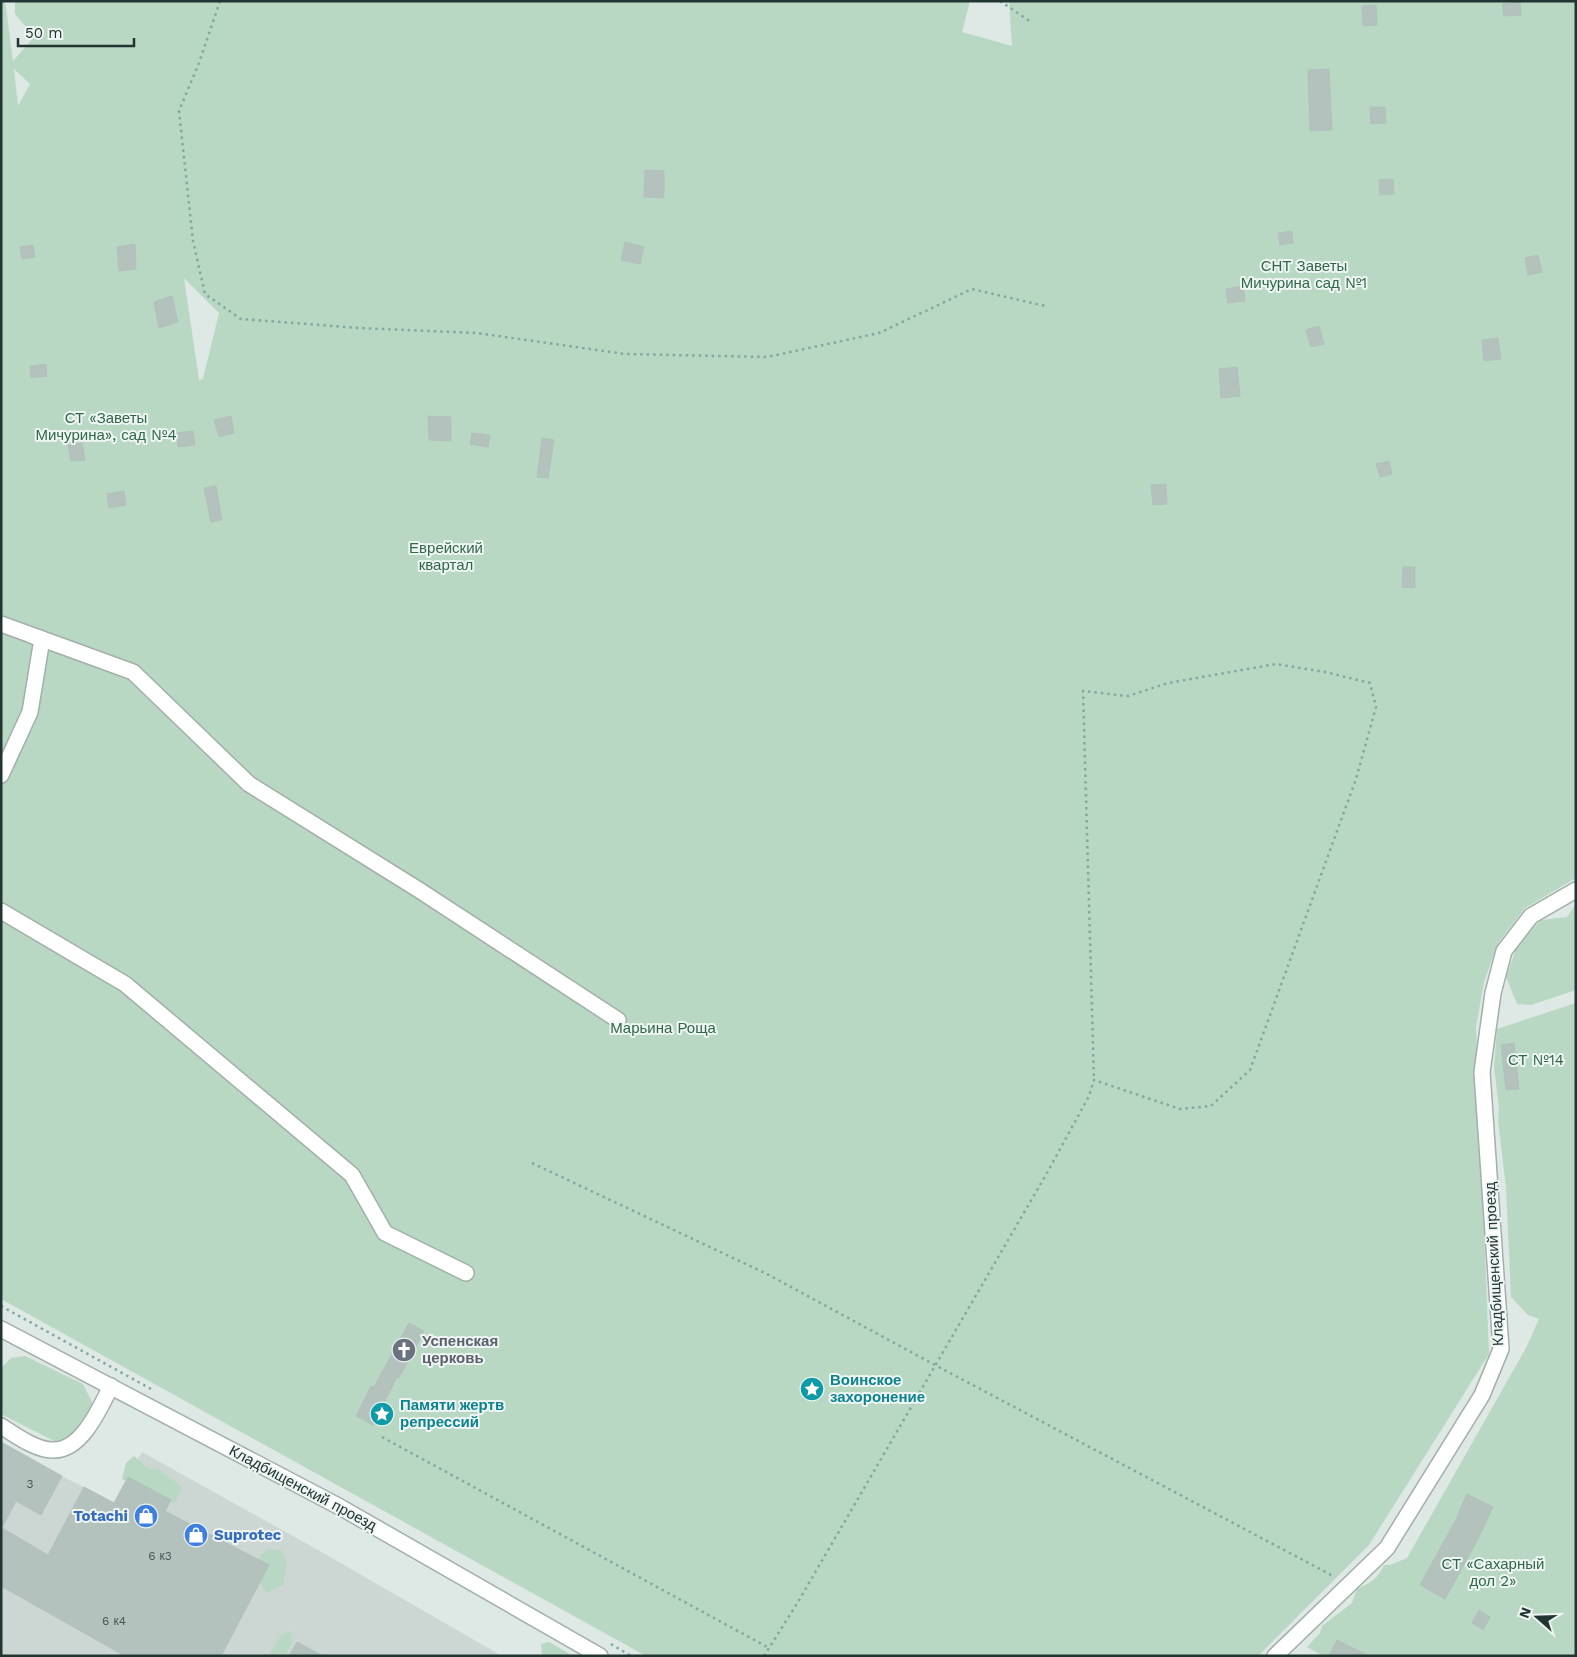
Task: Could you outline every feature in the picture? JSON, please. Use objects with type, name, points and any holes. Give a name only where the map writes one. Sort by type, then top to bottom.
[{"type":"street","points":[[1,624],[133,672],[250,784],[419,890],[618,1020]]},
{"type":"street","points":[[1,776],[30,712],[42,639]]},
{"type":"street","name":"Кладбищенский проезд","points":[[1275,1656],[1387,1548],[1482,1395],[1501,1349],[1482,1072],[1493,993],[1504,951],[1531,916],[1576,890]]},
{"type":"street","points":[[1,911],[125,984],[352,1175],[384,1233],[466,1273]]},
{"type":"street","name":"Кладбищенский проезд","points":[[1,1329],[340,1507],[600,1656]]},
{"type":"street","points":[[1,1426],[30,1444],[53,1450],[70,1447],[94,1420],[111,1386]]},
{"type":"path","points":[[220,1],[199,63],[179,111],[193,241],[205,294],[241,319],[358,328],[477,333],[625,354],[766,357],[879,333],[972,289],[1045,306]]},
{"type":"path","points":[[1000,1],[1031,22]]},
{"type":"path","points":[[764,1656],[798,1602],[1048,1173],[1088,1096],[1094,1080],[1084,691],[1128,696],[1168,683],[1276,664],[1325,672],[1370,683],[1376,707],[1356,779],[1250,1070],[1211,1106],[1180,1109],[1094,1080]]},
{"type":"path","points":[[532,1163],[767,1274],[1349,1584]]},
{"type":"path","points":[[382,1437],[769,1648]]},
{"type":"shaded area","points":[[142,1452],[318,1550],[502,1656],[1,1656],[1,1492],[41,1514],[62,1476],[114,1503]]},
{"type":"green space","name":"Марьина Роща","points":[[1,1],[5,1],[13,61],[34,37],[15,14],[15,1],[970,1],[962,32],[1012,46],[1009,1],[1576,1],[1576,878],[1525,908],[1498,943],[1484,982],[1476,1027],[1489,1354],[1369,1545],[1258,1656],[646,1656],[1,1299]],"holes":[[[14,69],[30,84],[18,106]],[[184,278],[219,313],[203,379],[199,380]]]},
{"type":"green space","points":[[1576,904],[1576,990],[1531,1005],[1517,1004],[1506,977],[1517,946],[1541,920],[1567,917]]},
{"type":"green space","name":"СТ «Сахарный дол 2»","points":[[1576,1003],[1576,1656],[1323,1656],[1307,1647],[1320,1633],[1322,1626],[1352,1603],[1357,1589],[1373,1580],[1384,1565],[1390,1565],[1407,1558],[1526,1348],[1539,1319],[1528,1315],[1511,1297],[1506,1187],[1494,1067],[1497,1029]]},
{"type":"green space","points":[[25,1356],[83,1384],[93,1404],[79,1427],[69,1437],[58,1443],[1,1414],[1,1368],[11,1358]]},
{"type":"green space","points":[[134,1456],[148,1468],[160,1470],[182,1487],[174,1504],[122,1479],[126,1463]]},
{"type":"green space","points":[[268,1549],[281,1550],[287,1564],[283,1585],[267,1593],[255,1575],[260,1556]]},
{"type":"green space","points":[[291,1631],[292,1643],[285,1656],[268,1656],[282,1634]]},
{"type":"green space","points":[[549,1642],[573,1656],[542,1656],[541,1644]]},
{"type":"building","points":[[1520,2],[1521,15],[1504,16],[1502,4]]},
{"type":"building","points":[[1376,5],[1377,25],[1363,26],[1362,6]]},
{"type":"building","points":[[1329,69],[1332,130],[1310,131],[1308,70]]},
{"type":"building","points":[[1370,107],[1385,107],[1386,123],[1371,124]]},
{"type":"building","points":[[645,170],[664,171],[664,198],[644,197]]},
{"type":"building","points":[[1393,179],[1394,194],[1380,195],[1379,180]]},
{"type":"building","points":[[1292,231],[1293,243],[1280,245],[1278,233]]},
{"type":"building","points":[[625,242],[644,247],[640,264],[621,260]]},
{"type":"building","points":[[135,244],[136,269],[119,271],[117,247]]},
{"type":"building","points":[[33,245],[35,257],[22,259],[20,247]]},
{"type":"building","points":[[1538,255],[1542,272],[1528,275],[1525,258]]},
{"type":"building","points":[[1243,286],[1245,301],[1228,303],[1226,289]]},
{"type":"building","points":[[172,296],[178,322],[159,328],[154,302]]},
{"type":"building","points":[[1319,326],[1324,344],[1311,347],[1306,330]]},
{"type":"building","points":[[1498,338],[1501,359],[1484,361],[1482,340]]},
{"type":"building","points":[[46,364],[47,376],[31,378],[30,366]]},
{"type":"building","points":[[1237,367],[1240,396],[1221,398],[1219,369]]},
{"type":"building","points":[[231,416],[234,433],[219,437],[214,420]]},
{"type":"building","points":[[428,416],[451,417],[451,441],[429,440]]},
{"type":"building","points":[[193,431],[195,445],[178,447],[177,433]]},
{"type":"building","points":[[472,433],[490,435],[488,447],[470,444]]},
{"type":"building","points":[[542,438],[554,440],[548,478],[537,477]]},
{"type":"building","points":[[82,443],[85,460],[71,461],[68,445]]},
{"type":"building","points":[[1389,461],[1392,474],[1380,477],[1376,464]]},
{"type":"building","points":[[1166,484],[1167,504],[1153,505],[1151,485]]},
{"type":"building","points":[[216,486],[222,520],[211,522],[204,488]]},
{"type":"building","points":[[124,491],[126,505],[109,508],[107,494]]},
{"type":"building","points":[[1403,567],[1415,567],[1415,588],[1402,587]]},
{"type":"building","points":[[1514,1043],[1519,1089],[1506,1090],[1501,1045]]},
{"type":"building","points":[[409,1323],[424,1331],[399,1378],[397,1377],[373,1425],[356,1416],[371,1386],[374,1387]]},
{"type":"building","points":[[1,1442],[62,1476],[41,1515],[16,1501],[2,1528],[48,1555],[84,1487],[114,1503],[128,1477],[171,1500],[165,1511],[269,1565],[221,1656],[125,1656],[1,1586]]},
{"type":"building","points":[[1467,1494],[1493,1507],[1477,1541],[1445,1599],[1420,1585],[1459,1514]]},
{"type":"building","points":[[1479,1610],[1490,1617],[1483,1630],[1472,1623]]},
{"type":"building","points":[[1337,1640],[1369,1656],[1329,1656]]},
{"type":"building","points":[[297,1642],[323,1656],[289,1656]]},
{"type":"place","name":"Успенская церковь","points":[[404,1350]]},
{"type":"place","name":"Воинское захоронение","points":[[812,1389]]},
{"type":"place","name":"Памяти жертв репрессий","points":[[382,1414]]},
{"type":"place","name":"Totachi","points":[[146,1516]]},
{"type":"place","name":"Suprotec","points":[[196,1535]]},
{"type":"park label","name":"СНТ Заветы Мичурина сад №1","points":[[1304,274]]},
{"type":"park label","name":"СТ «Заветы Мичурина», сад №4","points":[[106,426]]},
{"type":"park label","name":"Еврейский квартал","points":[[446,556]]},
{"type":"park label","name":"СТ №14","points":[[1536,1060]]}]
